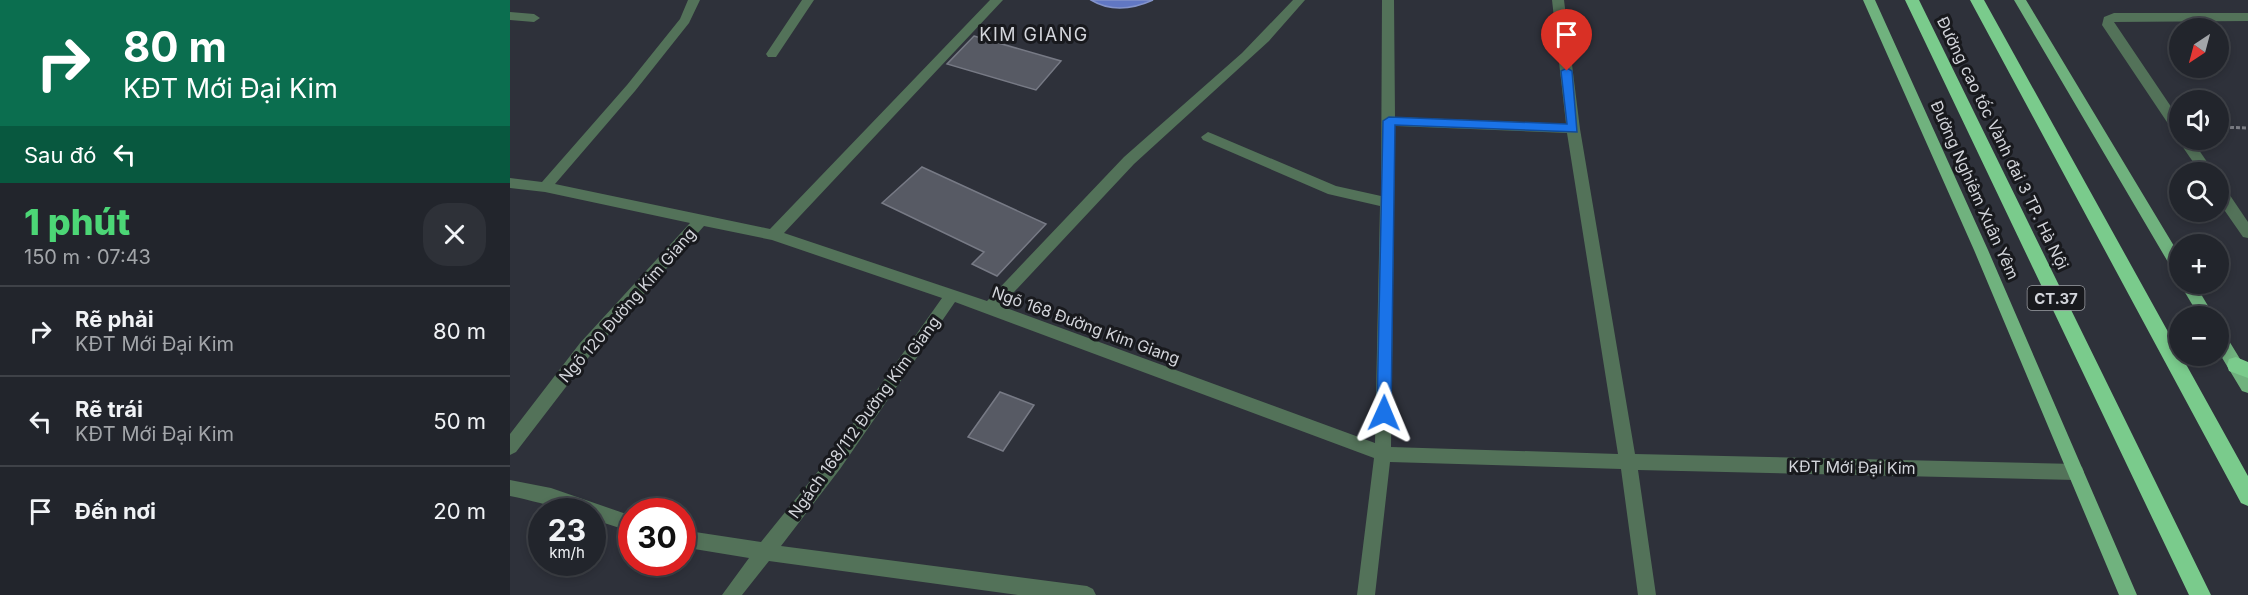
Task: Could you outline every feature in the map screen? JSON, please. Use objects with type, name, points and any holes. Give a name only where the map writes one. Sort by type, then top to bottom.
[{"type":"highway","name":"Đường cao tốc Vành đai 3 TP. Hà Nội","points":[[1912,0],[2200,595]]},
{"type":"highway","points":[[1977,0],[2248,496]]},
{"type":"main road","name":"Đường Nghiêm Xuân Yêm","points":[[1869,0],[2128,595]]},
{"type":"main road","points":[[2020,0],[2169,251]]},
{"type":"main road","points":[[2229,351],[2242,368],[2248,386]]},
{"type":"street","points":[[545,188],[631,88],[685,20],[694,0]]},
{"type":"street","points":[[772,54],[808,0]]},
{"type":"street","points":[[773,235],[997,0]]},
{"type":"street","points":[[990,308],[1149,140],[1238,65],[1285,18],[1299,0]]},
{"type":"street","points":[[1366,595],[1383,454],[1389,121],[1388,0]]},
{"type":"street","points":[[1558,0],[1573,129],[1628,462],[1647,595]]},
{"type":"street","points":[[510,16],[534,18]]},
{"type":"street","points":[[2169,115],[2108,26],[2108,20],[2114,17],[2248,17]]},
{"type":"street","points":[[1389,121],[1573,129]]},
{"type":"street","points":[[1208,136],[1333,190],[1388,203]]},
{"type":"street","name":"Ngõ 168 Đường Kim Giang","points":[[510,183],[545,188],[773,235],[990,308],[1383,454]]},
{"type":"street","points":[[2229,205],[2248,233]]},
{"type":"street","name":"Ngõ 120 Đường Kim Giang","points":[[510,447],[586,348],[700,220]]},
{"type":"street","name":"Ngách 168/112 Đường Kim Giang","points":[[731,595],[834,464],[952,296]]},
{"type":"street","name":"KĐT Mới Đại Kim","points":[[1383,454],[2076,472]]},
{"type":"street","points":[[510,488],[551,496],[618,519]]},
{"type":"street","points":[[696,540],[765,552],[1087,595]]},
{"type":"path","points":[[2229,127],[2248,128]]},
{"type":"water","points":[[1091,0],[1153,0],[1138,5],[1114,8]]},
{"type":"building","points":[[974,36],[1061,61],[1036,90],[947,64]]},
{"type":"building","points":[[922,167],[1046,224],[997,276],[972,264],[984,252],[882,203]]},
{"type":"building","points":[[1000,392],[1034,405],[1003,451],[968,437]]},
{"type":"district","name":"KIM GIANG","points":[[1034,34]]},
{"type":"route","points":[[1384,413],[1389,121],[1573,129],[1567,71]]}]
